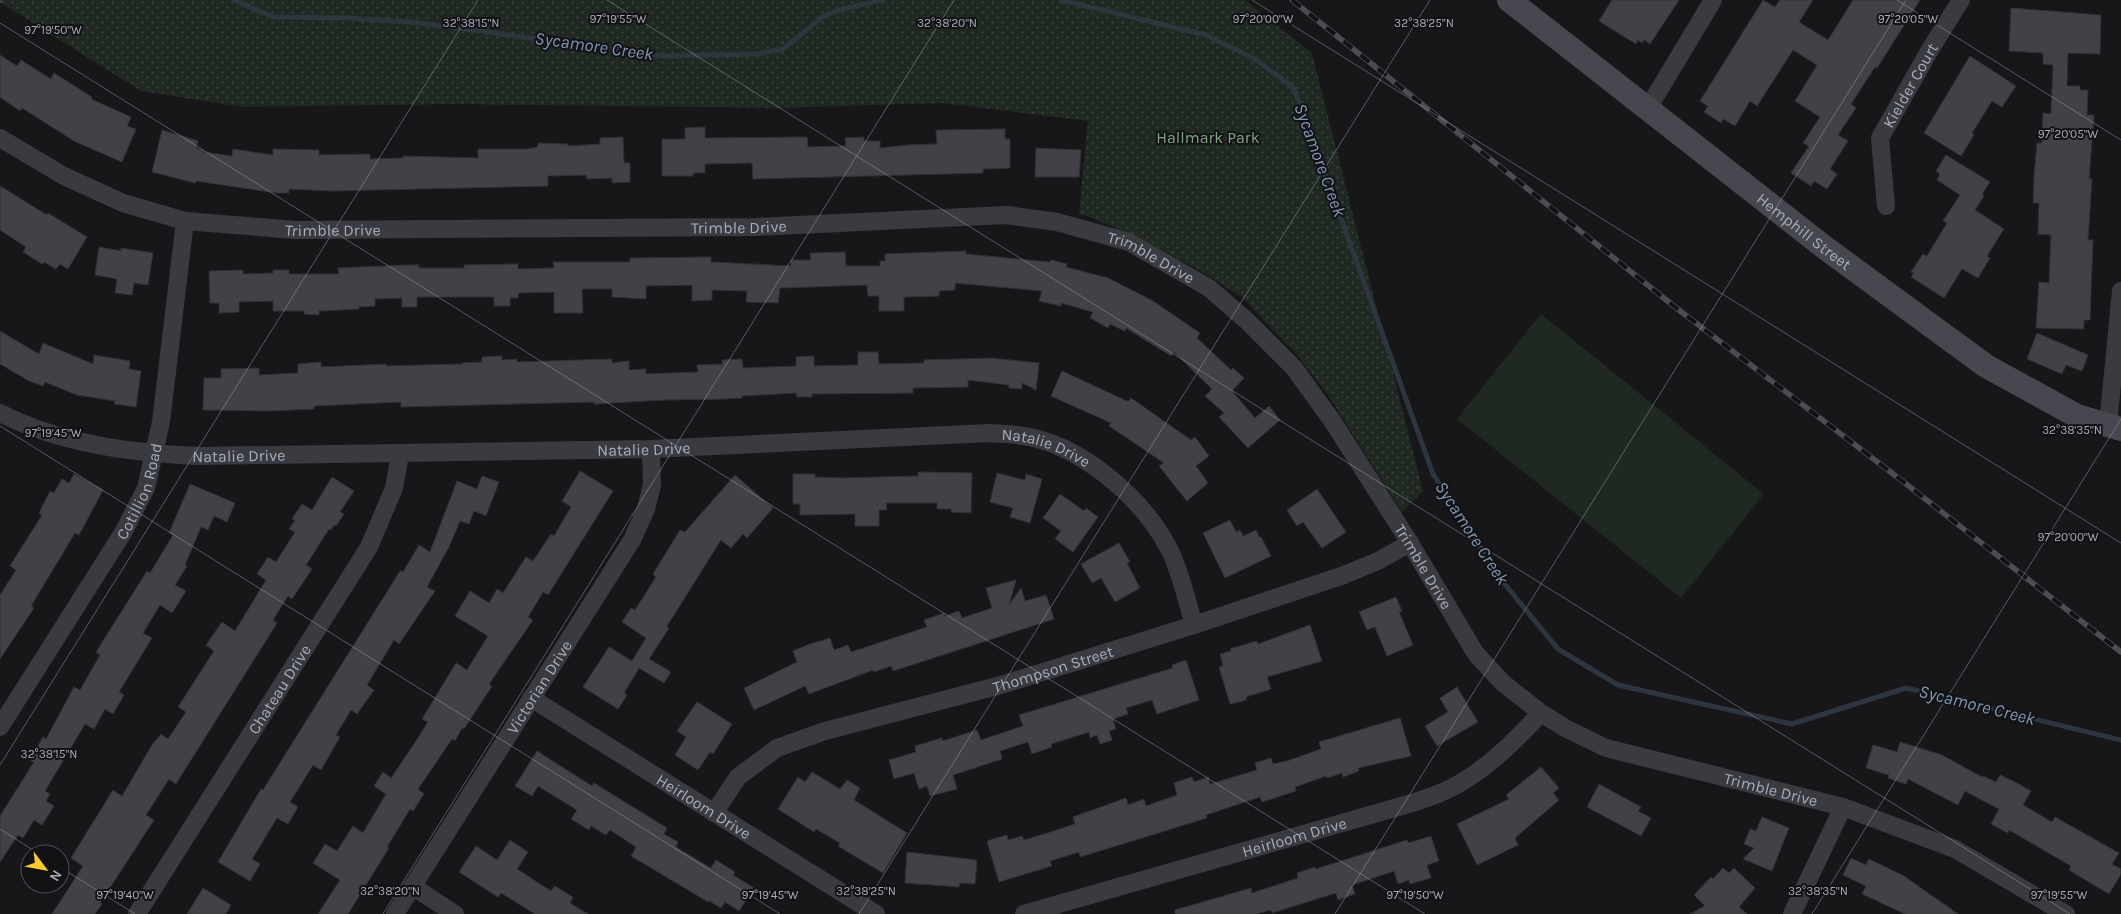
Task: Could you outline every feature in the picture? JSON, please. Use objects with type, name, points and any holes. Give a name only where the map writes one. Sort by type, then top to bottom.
[{"type":"street","name":"Hemphill Street","points":[[1508,0],[1824,247],[1986,366],[2077,416],[2115,427]]},
{"type":"street","points":[[1647,110],[1713,0]]},
{"type":"street","name":"Kielder Court","points":[[1886,206],[1880,138],[1931,48],[1961,0]]},
{"type":"street","name":"Trimble Drive","points":[[0,138],[64,176],[123,203],[185,221],[295,230],[756,227],[1006,215],[1057,222],[1129,242],[1209,288],[1246,320],[1294,368],[1333,422],[1410,543],[1476,654],[1503,682],[1541,713],[1565,728],[1606,748],[1843,807],[1955,849],[2066,914]]},
{"type":"street","name":"Cotillion Road","points":[[0,727],[124,531],[146,488],[160,422],[185,221]]},
{"type":"street","points":[[2115,427],[2121,291]]},
{"type":"street","name":"Natalie Drive","points":[[0,413],[42,430],[106,448],[154,454],[199,456],[651,449],[990,433],[1024,436],[1048,442],[1078,456],[1104,473],[1123,489],[1154,525],[1170,550],[1194,625]]},
{"type":"street","name":"Victorian Drive","points":[[395,914],[632,540],[646,509],[652,485],[651,449]]},
{"type":"street","name":"Chateau Drive","points":[[137,914],[368,547],[394,488],[400,454]]},
{"type":"street","name":"Thompson Street","points":[[714,813],[738,777],[777,748],[826,731],[1000,685],[1194,625],[1344,575],[1378,561],[1410,543]]},
{"type":"street","name":"Heirloom Drive","points":[[531,698],[870,913]]},
{"type":"street","name":"Heirloom Drive","points":[[1024,914],[1412,803],[1445,791],[1465,780],[1489,762],[1516,740],[1541,713]]},
{"type":"street","points":[[1792,914],[1843,807]]},
{"type":"street","points":[[412,886],[455,914]]},
{"type":"green space","name":"Hallmark Park","points":[[0,0],[1245,0],[1312,53],[1423,491],[1402,512],[1328,395],[1297,355],[1243,298],[1201,271],[1127,232],[1079,213],[1088,121],[943,103],[778,108],[458,104],[244,107],[141,91],[0,2]]},
{"type":"green space","points":[[1541,314],[1764,494],[1681,598],[1457,419]]},
{"type":"building","points":[[1612,0],[1679,0],[1650,44],[1644,40],[1642,43],[1638,40],[1636,44],[1599,21]]},
{"type":"building","points":[[1763,0],[1775,7],[1780,0],[1813,0],[1799,22],[1828,40],[1853,0],[1920,0],[1877,68],[1875,67],[1851,104],[1856,108],[1838,135],[1848,141],[1830,169],[1837,174],[1827,189],[1814,181],[1811,186],[1791,173],[1809,146],[1803,143],[1820,117],[1795,101],[1817,65],[1793,50],[1757,106],[1750,101],[1735,126],[1723,119],[1721,123],[1704,112],[1708,106],[1700,101]]},
{"type":"building","points":[[2011,8],[2101,15],[2100,54],[2068,53],[2067,86],[2080,86],[2080,90],[2088,90],[2087,115],[2094,115],[2089,179],[2092,179],[2088,240],[2093,240],[2090,320],[2084,320],[2084,329],[2036,328],[2039,282],[2049,283],[2051,235],[2038,234],[2039,203],[2033,203],[2034,176],[2037,143],[2042,143],[2043,113],[2051,114],[2053,65],[2043,64],[2043,53],[2009,51]]},
{"type":"building","points":[[0,55],[17,66],[21,60],[51,79],[54,73],[92,97],[91,99],[131,117],[127,126],[136,129],[122,162],[74,141],[22,108],[20,111],[0,97]]},
{"type":"building","points":[[1970,56],[2016,86],[2002,107],[1992,101],[1972,133],[1974,135],[1961,156],[1924,133]]},
{"type":"building","points":[[705,127],[705,138],[807,137],[808,147],[846,146],[845,138],[864,137],[864,141],[880,141],[880,148],[937,144],[936,130],[1005,129],[1005,139],[1010,139],[1010,168],[983,169],[983,173],[753,179],[752,163],[705,164],[705,173],[693,173],[693,176],[662,176],[662,139],[685,139],[685,128]]},
{"type":"building","points":[[162,130],[198,141],[196,148],[203,150],[203,152],[232,156],[233,149],[273,155],[273,149],[319,150],[319,155],[370,154],[370,159],[403,158],[403,156],[478,158],[478,149],[526,149],[538,147],[538,143],[568,144],[568,146],[600,144],[600,138],[623,137],[624,163],[630,163],[630,182],[612,183],[612,178],[587,179],[586,175],[548,176],[548,186],[332,191],[289,189],[289,193],[276,193],[196,181],[195,183],[152,172]]},
{"type":"building","points":[[1036,148],[1081,150],[1079,177],[1035,177]]},
{"type":"building","points":[[1946,155],[1990,182],[1975,210],[2004,229],[1987,256],[1990,258],[1978,278],[1962,269],[1944,298],[1911,277],[1914,273],[1911,272],[1923,254],[1927,256],[1947,223],[1943,221],[1960,195],[1937,180],[1940,174],[1936,171]]},
{"type":"building","points":[[0,186],[87,237],[68,269],[60,264],[56,269],[44,262],[42,264],[23,252],[26,247],[0,230]]},
{"type":"building","points":[[99,247],[121,251],[121,248],[153,253],[148,285],[134,283],[132,295],[115,293],[117,279],[95,275]]},
{"type":"building","points":[[966,251],[966,254],[1050,262],[1051,260],[1067,264],[1066,267],[1108,278],[1153,301],[1200,333],[1197,338],[1231,370],[1233,368],[1244,378],[1232,391],[1255,418],[1269,406],[1280,420],[1248,448],[1219,417],[1224,413],[1205,396],[1212,389],[1174,352],[1171,356],[1126,328],[1125,331],[1110,324],[1108,328],[1090,318],[1093,312],[1061,303],[1061,306],[1039,301],[1042,291],[955,283],[955,290],[939,291],[939,296],[904,297],[904,311],[879,311],[879,296],[868,296],[867,285],[780,288],[778,303],[746,302],[747,291],[712,290],[712,300],[692,301],[692,285],[646,286],[646,299],[612,297],[612,289],[582,289],[583,313],[554,313],[554,292],[518,293],[518,298],[510,298],[510,306],[494,306],[494,297],[417,297],[417,307],[402,307],[402,298],[375,299],[375,306],[359,307],[359,309],[319,311],[319,315],[304,314],[304,311],[273,311],[273,301],[239,302],[239,312],[219,313],[219,303],[210,303],[209,271],[243,270],[243,274],[273,273],[273,270],[289,270],[289,274],[339,274],[338,268],[419,265],[419,268],[464,268],[464,265],[518,264],[518,269],[554,268],[553,262],[630,262],[630,258],[711,257],[711,262],[791,266],[791,260],[811,260],[810,253],[845,252],[846,266],[880,266],[880,261],[885,261],[885,254]]},
{"type":"building","points":[[0,331],[39,354],[43,343],[93,364],[94,355],[130,361],[129,369],[141,371],[136,407],[114,404],[115,401],[77,395],[45,382],[43,386],[29,381],[0,364]]},
{"type":"building","points":[[2037,333],[2088,355],[2082,371],[2066,365],[2062,374],[2027,359]]},
{"type":"building","points":[[858,352],[878,352],[879,364],[924,363],[924,360],[991,358],[1039,363],[1036,390],[1022,383],[1022,389],[1009,388],[1009,385],[968,380],[968,387],[913,388],[913,393],[812,394],[812,397],[797,397],[796,393],[724,399],[594,404],[594,402],[401,407],[401,402],[314,406],[314,409],[269,411],[203,410],[204,378],[221,378],[221,369],[259,368],[259,375],[298,373],[298,364],[321,362],[321,367],[386,364],[386,366],[462,364],[482,362],[482,357],[502,356],[502,360],[517,359],[517,362],[612,359],[612,363],[629,361],[629,370],[646,369],[646,374],[698,372],[697,365],[723,364],[722,360],[742,359],[743,368],[796,366],[796,357],[814,356],[814,366],[858,365]]},
{"type":"building","points":[[1062,371],[1127,401],[1131,398],[1191,440],[1195,437],[1209,456],[1196,466],[1208,483],[1187,501],[1159,466],[1164,463],[1109,426],[1111,423],[1051,396]]},
{"type":"building","points":[[580,471],[613,491],[548,595],[543,592],[528,617],[533,620],[489,684],[492,686],[464,729],[462,728],[455,741],[452,739],[418,789],[424,794],[413,811],[410,809],[387,847],[389,848],[348,914],[318,914],[340,880],[313,863],[325,844],[337,851],[353,826],[363,833],[386,794],[374,786],[383,772],[391,778],[410,750],[428,722],[422,719],[456,663],[467,670],[488,636],[455,616],[470,591],[489,603],[497,589],[503,593],[526,557],[533,561],[551,534],[554,536],[571,507],[562,501]]},
{"type":"building","points":[[918,472],[972,473],[971,513],[951,512],[952,509],[937,509],[937,503],[886,503],[887,510],[879,510],[879,526],[855,526],[855,514],[800,515],[800,504],[793,504],[793,474],[815,474],[815,477],[842,478],[918,476]]},
{"type":"building","points":[[997,473],[1025,480],[1026,474],[1042,479],[1030,523],[1010,517],[1013,508],[990,502]]},
{"type":"building","points":[[74,474],[103,490],[79,535],[75,533],[31,606],[34,608],[0,659],[0,595],[16,570],[10,566],[42,515],[39,513],[50,491],[54,493],[62,479],[69,483]]},
{"type":"building","points":[[735,475],[773,508],[747,538],[743,534],[731,548],[721,540],[667,626],[669,628],[649,659],[671,672],[664,683],[639,668],[624,693],[627,695],[618,709],[583,687],[609,647],[632,661],[646,638],[622,622],[631,608],[635,610],[656,577],[653,574],[680,530],[685,532]]},
{"type":"building","points":[[482,476],[499,482],[486,516],[474,511],[469,524],[460,521],[449,547],[427,587],[435,591],[399,644],[394,640],[367,685],[374,690],[357,714],[351,710],[336,735],[340,737],[321,770],[313,765],[290,802],[298,807],[288,824],[277,818],[252,859],[260,864],[250,881],[218,862],[261,789],[263,790],[400,571],[403,572],[419,545],[430,552],[457,481],[477,489]]},
{"type":"building","points":[[332,477],[354,491],[340,512],[344,514],[336,526],[334,525],[331,530],[329,529],[306,565],[312,569],[292,599],[288,596],[273,620],[277,623],[176,784],[169,779],[146,815],[154,820],[100,903],[102,904],[95,914],[52,914],[65,894],[70,894],[70,886],[83,866],[71,858],[113,790],[122,796],[152,745],[161,734],[168,739],[186,712],[178,707],[214,651],[206,645],[222,622],[235,631],[266,580],[257,574],[268,557],[276,562],[295,532],[289,529],[295,520],[292,519],[302,504],[312,510]]},
{"type":"building","points":[[190,484],[235,503],[227,522],[214,516],[208,530],[201,527],[185,565],[187,566],[175,585],[186,591],[172,613],[160,605],[143,633],[152,638],[119,692],[124,695],[113,714],[105,709],[94,729],[85,724],[45,791],[50,794],[46,801],[54,806],[42,825],[34,820],[23,838],[18,835],[0,862],[0,816],[34,762],[30,760],[43,737],[46,739],[74,687],[80,690],[100,655],[96,652],[147,571],[150,573],[173,535],[169,533]]},
{"type":"building","points":[[1317,489],[1346,532],[1322,548],[1303,522],[1297,526],[1287,510]]},
{"type":"building","points":[[1060,494],[1084,511],[1086,508],[1098,517],[1073,552],[1055,539],[1061,531],[1043,518]]},
{"type":"building","points":[[1230,520],[1236,532],[1240,530],[1243,536],[1256,530],[1271,556],[1225,578],[1203,533]]},
{"type":"building","points":[[1119,543],[1130,562],[1127,563],[1140,588],[1115,602],[1101,578],[1092,583],[1081,564]]},
{"type":"building","points":[[1016,580],[1009,605],[1021,588],[1025,601],[1046,595],[1054,619],[893,671],[891,666],[874,672],[873,670],[809,694],[805,686],[754,710],[744,688],[797,662],[793,651],[810,644],[830,638],[834,650],[848,645],[851,652],[927,627],[924,620],[944,613],[945,616],[959,611],[962,618],[992,608],[986,588]]},
{"type":"building","points":[[1396,597],[1402,611],[1399,612],[1413,645],[1387,656],[1375,627],[1367,630],[1359,612]]},
{"type":"building","points":[[1310,625],[1322,661],[1267,677],[1271,689],[1246,697],[1247,700],[1230,704],[1219,667],[1223,666],[1220,654],[1257,641],[1258,644]]},
{"type":"building","points":[[1186,660],[1199,700],[1157,714],[1152,700],[1126,708],[1128,714],[1113,719],[1116,729],[1109,731],[1112,740],[1100,744],[1097,735],[1090,738],[1089,732],[1051,744],[1052,747],[1032,754],[1028,742],[1000,751],[1002,759],[953,775],[957,789],[930,796],[927,786],[919,789],[914,773],[894,779],[889,760],[916,752],[915,746],[942,738],[943,741],[977,730],[981,740],[1023,726],[1019,715],[1173,668],[1172,665]]},
{"type":"building","points":[[1457,687],[1478,722],[1437,746],[1425,726],[1448,712],[1440,698]]},
{"type":"building","points":[[697,702],[732,724],[713,754],[710,752],[698,770],[675,755],[686,737],[677,731]]},
{"type":"building","points":[[1400,718],[1411,756],[1358,768],[1359,771],[1343,777],[1342,773],[1327,778],[1326,776],[1295,787],[1296,791],[1262,802],[1260,797],[1206,815],[1207,818],[1080,857],[1079,852],[1050,861],[1052,866],[999,882],[987,841],[1007,835],[1008,840],[1022,836],[1024,840],[1054,831],[1075,824],[1073,817],[1126,798],[1128,805],[1144,799],[1146,806],[1177,795],[1174,783],[1192,777],[1194,782],[1208,777],[1210,784],[1257,770],[1255,763],[1271,758],[1273,764],[1287,761],[1321,749],[1319,742]]},
{"type":"building","points":[[1900,742],[1942,755],[1982,777],[1996,782],[2000,775],[2017,783],[2031,791],[2023,805],[2052,822],[2055,817],[2119,853],[2112,864],[2121,869],[2121,874],[2109,894],[2069,870],[2071,866],[2009,830],[2008,833],[1991,824],[1999,809],[1965,791],[1958,805],[1908,779],[1906,784],[1888,778],[1889,775],[1866,768],[1873,745],[1897,752]]},
{"type":"building","points":[[537,751],[592,786],[594,783],[667,828],[664,834],[678,842],[676,847],[711,868],[716,860],[735,872],[733,875],[754,888],[739,911],[725,902],[721,908],[708,902],[631,856],[636,847],[610,830],[606,835],[591,826],[589,830],[571,819],[577,810],[538,786],[532,796],[515,786]]},
{"type":"building","points":[[1541,767],[1559,788],[1553,793],[1559,800],[1515,838],[1518,845],[1477,865],[1457,824],[1509,799],[1506,795]]},
{"type":"building","points":[[812,772],[840,789],[847,780],[860,788],[854,800],[907,833],[883,873],[838,846],[840,843],[816,829],[814,832],[778,809],[798,777],[805,782]]},
{"type":"building","points":[[1599,784],[1641,807],[1638,811],[1651,818],[1641,836],[1587,807]]},
{"type":"building","points":[[1762,817],[1789,828],[1772,871],[1743,859],[1754,848],[1744,844],[1750,829],[1756,831]]},
{"type":"building","points":[[1431,836],[1439,861],[1427,865],[1431,878],[1410,884],[1409,880],[1398,884],[1394,871],[1352,885],[1355,894],[1338,900],[1336,893],[1272,913],[1271,910],[1256,914],[1175,914],[1175,910],[1251,888],[1252,893],[1298,878],[1297,873],[1315,867],[1316,869],[1407,840],[1408,843]]},
{"type":"building","points":[[510,840],[528,852],[517,869],[551,891],[555,886],[573,897],[570,903],[588,914],[535,914],[501,893],[498,897],[459,872],[476,846],[497,860]]},
{"type":"building","points":[[907,852],[977,860],[975,884],[960,883],[959,887],[905,883]]},
{"type":"building","points":[[1851,858],[1866,865],[1869,859],[1904,876],[1958,914],[1905,914],[1862,894],[1866,886],[1843,875]]},
{"type":"building","points":[[1723,868],[1729,873],[1734,868],[1755,888],[1739,907],[1747,914],[1690,914],[1705,906],[1694,895],[1711,877],[1713,879]]},
{"type":"building","points":[[203,888],[231,905],[226,914],[187,914]]},
{"type":"waterway","name":"Sycamore Creek","points":[[234,0],[273,17],[348,18],[411,22],[664,56],[757,54],[783,49],[825,15],[883,0]]},
{"type":"waterway","name":"Sycamore Creek","points":[[1061,0],[1206,35],[1255,59],[1294,88],[1433,474],[1499,577],[1558,649],[1618,685],[1792,724],[1906,688],[2121,740]]},
{"type":"railway","points":[[1292,0],[1675,307],[2121,652]]}]
